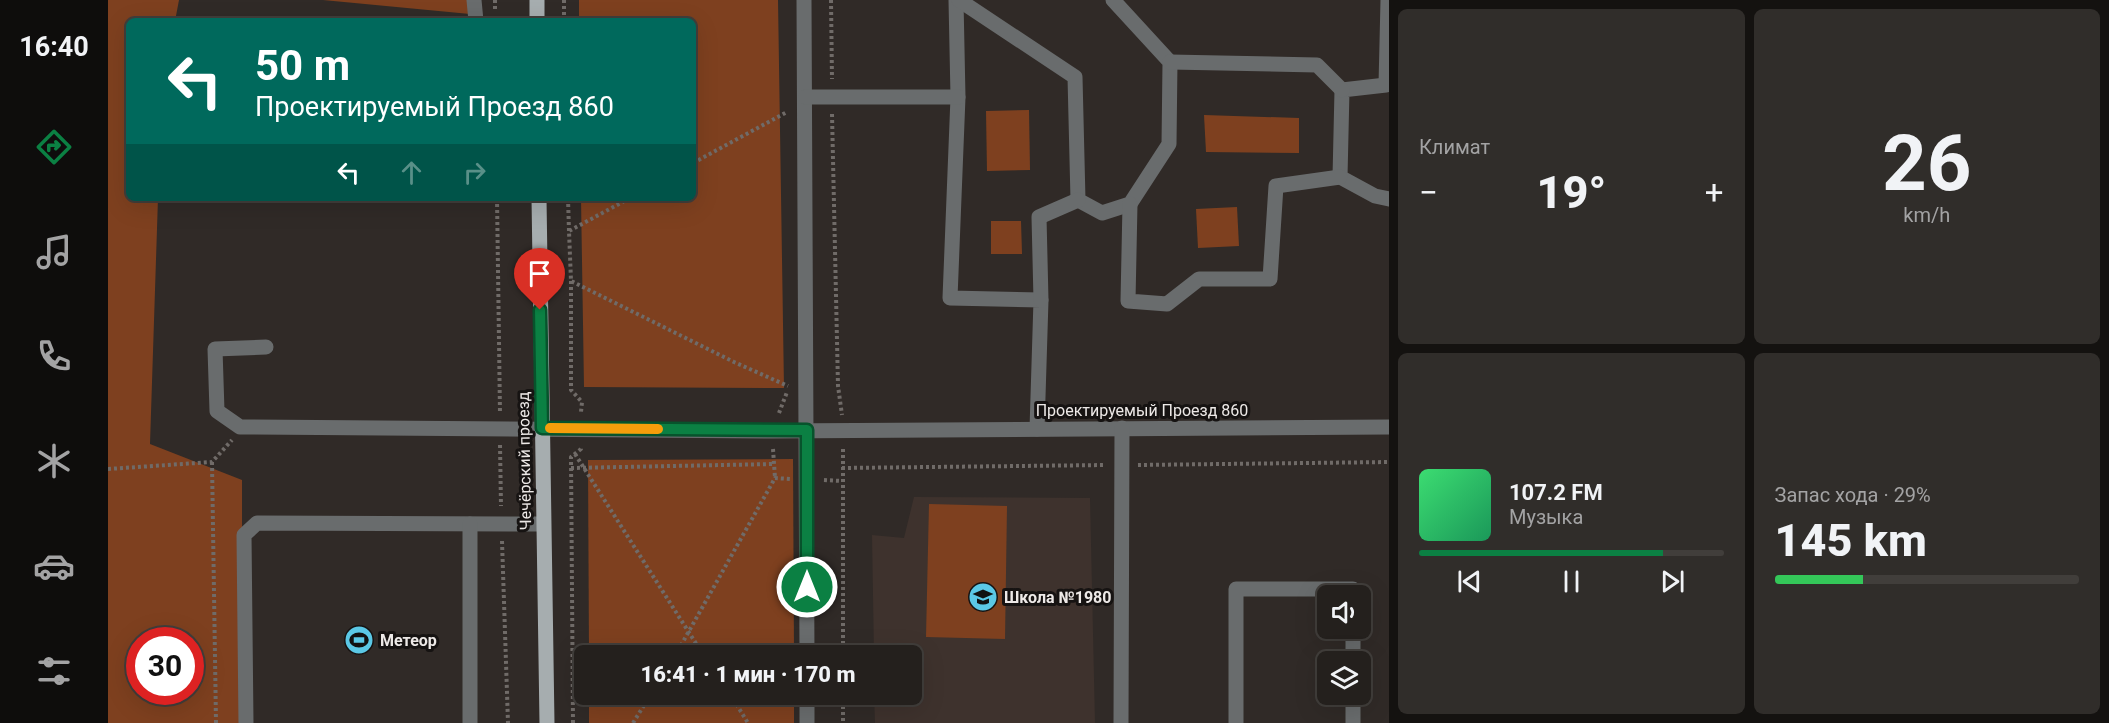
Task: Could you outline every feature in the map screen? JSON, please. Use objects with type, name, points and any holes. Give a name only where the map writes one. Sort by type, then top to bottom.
[{"type":"main road","points":[[537,0],[537,18]]},
{"type":"main road","name":"Чечёрский проезд","points":[[539,201],[547,723]]},
{"type":"street","points":[[474,0],[476,18]]},
{"type":"street","points":[[804,0],[807,645]]},
{"type":"street","points":[[957,0],[958,97],[950,298],[1041,300]]},
{"type":"street","points":[[957,0],[1075,77],[1078,200]]},
{"type":"street","points":[[1113,0],[1170,62],[1168,144],[1130,204],[1128,301],[1167,304],[1199,279],[1270,279],[1276,186],[1340,177],[1375,196],[1389,199]]},
{"type":"street","points":[[1342,90],[1386,85],[1388,0]]},
{"type":"street","points":[[1170,62],[1317,64],[1342,90],[1340,177]]},
{"type":"street","points":[[806,97],[958,97]]},
{"type":"street","points":[[1078,200],[1102,213],[1130,204]]},
{"type":"street","points":[[1037,429],[1041,300],[1039,217],[1078,200]]},
{"type":"street","points":[[266,347],[215,349],[217,411],[240,427],[807,430]]},
{"type":"street","name":"Проектируемый Проезд 860","points":[[807,430],[1389,427]]},
{"type":"street","points":[[1120,723],[1122,428]]},
{"type":"street","points":[[246,723],[244,535],[257,523],[543,524]]},
{"type":"street","points":[[470,524],[470,723]]},
{"type":"street","points":[[1236,723],[1236,589],[1317,589]]},
{"type":"street","points":[[807,705],[807,723]]},
{"type":"street","points":[[1353,705],[1353,723]]},
{"type":"path","points":[[564,0],[564,18]]},
{"type":"path","points":[[831,0],[838,386],[844,430],[843,645]]},
{"type":"path","points":[[696,162],[790,111]]},
{"type":"path","points":[[497,201],[501,524],[508,723]]},
{"type":"path","points":[[568,201],[571,281],[734,362],[789,386]]},
{"type":"path","points":[[569,231],[624,201]]},
{"type":"path","points":[[108,469],[212,462],[229,446],[240,427]]},
{"type":"path","points":[[575,454],[697,645]]},
{"type":"path","points":[[212,462],[216,723]]},
{"type":"path","points":[[571,468],[774,464]]},
{"type":"path","points":[[681,645],[775,478],[842,481]]},
{"type":"path","points":[[572,591],[573,723]]},
{"type":"path","points":[[633,723],[644,705]]},
{"type":"path","points":[[737,705],[748,723]]},
{"type":"path","points":[[843,705],[843,723]]},
{"type":"shaded area","points":[[108,0],[179,0],[176,18],[126,18],[126,201],[158,201],[150,444],[242,480],[242,723],[108,723]]},
{"type":"shaded area","points":[[323,0],[470,0],[470,14]]},
{"type":"shaded area","points":[[579,0],[778,0],[784,388],[584,387],[581,201],[696,201],[696,18],[579,18]]},
{"type":"shaded area","points":[[1029,110],[1030,170],[987,171],[986,111]]},
{"type":"shaded area","points":[[1204,115],[1299,118],[1299,153],[1206,152]]},
{"type":"shaded area","points":[[1237,207],[1239,246],[1198,248],[1196,209]]},
{"type":"shaded area","points":[[991,221],[1021,221],[1022,254],[991,254]]},
{"type":"shaded area","points":[[793,459],[794,645],[589,645],[588,460]]},
{"type":"shaded area","name":"Школа №1980","points":[[914,497],[1090,498],[1095,723],[875,723],[874,705],[922,705],[922,645],[874,645],[872,535],[904,538]]},
{"type":"shaded area","points":[[929,504],[1007,506],[1005,639],[926,637]]},
{"type":"shaded area","points":[[589,705],[794,705],[794,723],[589,723]]},
{"type":"slow traffic","points":[[550,428],[658,429]]},
{"type":"place","name":"Школа №1980","points":[[983,597]]},
{"type":"place","name":"Метеор","points":[[359,640]]},
{"type":"route","points":[[540,310],[542,428],[807,430],[807,587]]}]
